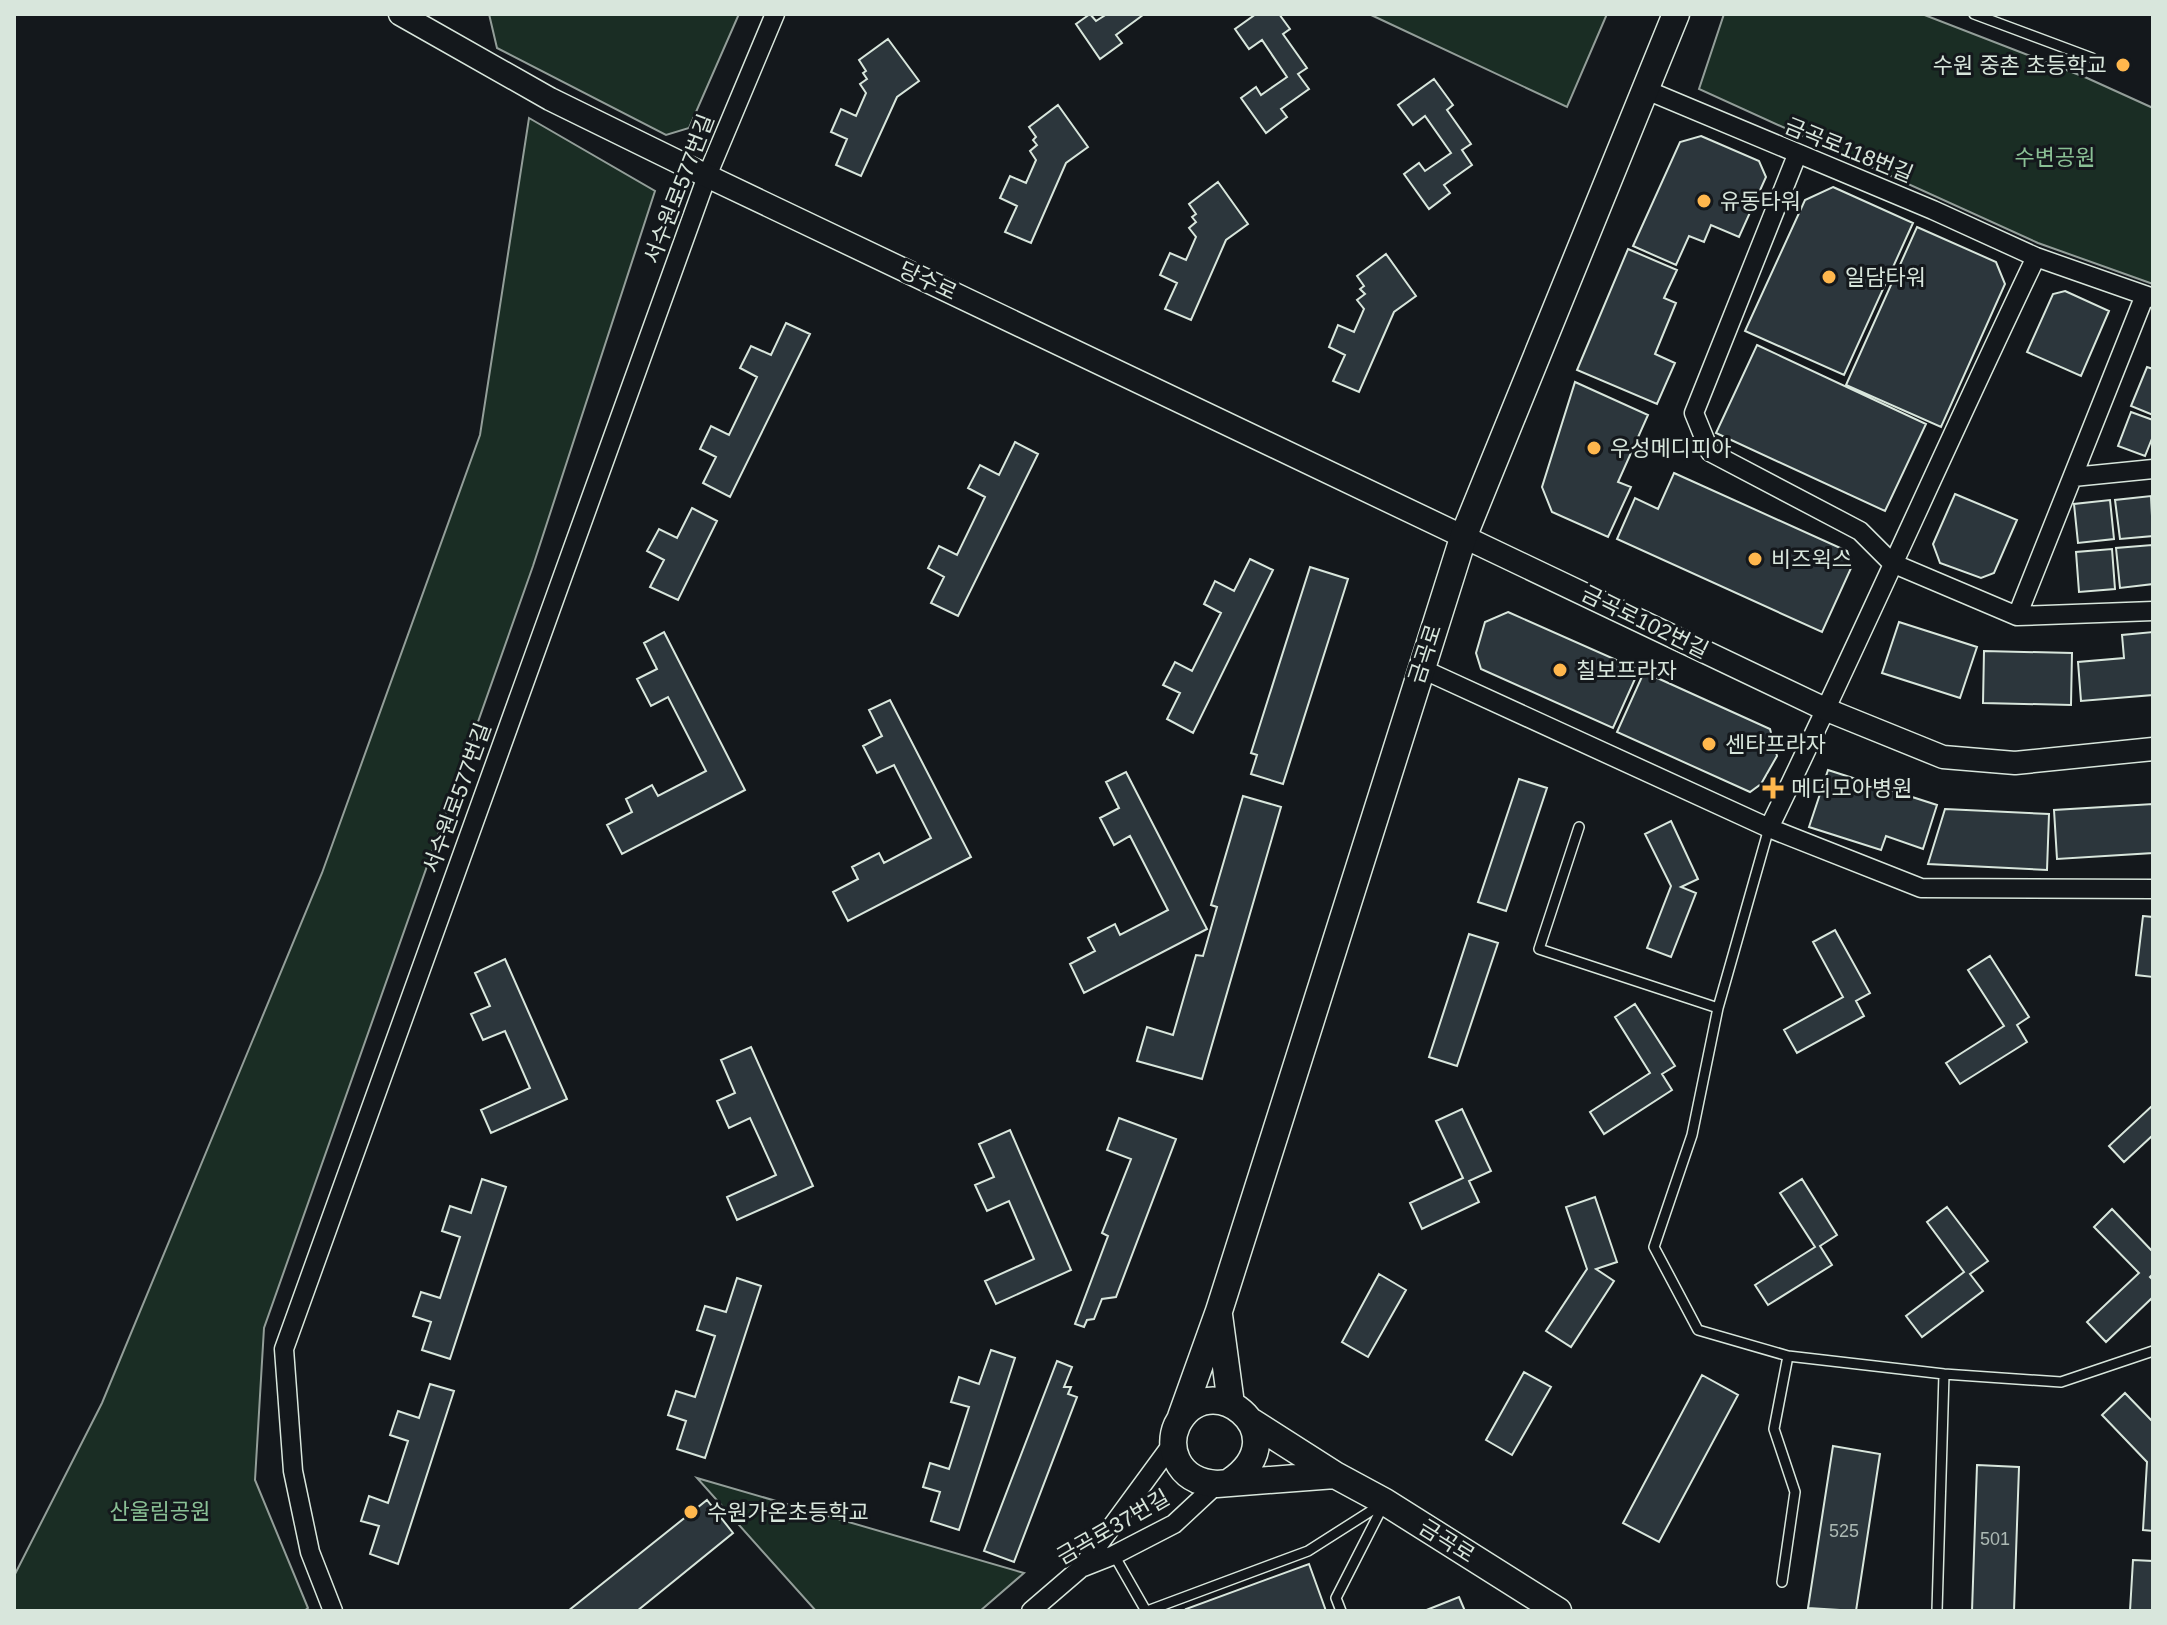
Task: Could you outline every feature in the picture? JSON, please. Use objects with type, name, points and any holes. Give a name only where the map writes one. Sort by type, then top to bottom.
[{"type":"main road","name":"금곡로","points":[[1181,1417],[1219,1311],[1464,535],[1676,14]]},
{"type":"main road","name":"금곡로","points":[[1219,1311],[1231,1404]]},
{"type":"main road","points":[[1224,1482],[1245,1471],[1254,1456],[1256,1439],[1252,1422],[1243,1411],[1231,1404],[1218,1400],[1204,1402],[1181,1417],[1175,1430],[1175,1457],[1192,1478],[1204,1483],[1224,1482],[1335,1475]]},
{"type":"main road","name":"금곡로","points":[[1252,1422],[1558,1611]]},
{"type":"street","name":"당수로","points":[[400,14],[550,99],[707,176],[1464,535]]},
{"type":"street","name":"서수원로577번길","points":[[333,1611],[310,1552],[293,1471],[284,1349],[707,176],[775,14]]},
{"type":"street","name":"금곡로118번길","points":[[1644,89],[1933,210],[2036,257],[2149,297],[2017,616]]},
{"type":"street","points":[[1797,155],[1694,413],[1710,452],[1860,531],[1892,563],[2017,616],[2153,611]]},
{"type":"street","points":[[1769,828],[1827,710],[1892,563],[2036,257]]},
{"type":"street","points":[[2073,477],[2153,469]]},
{"type":"street","name":"금곡로102번길","points":[[1464,535],[1827,710],[1943,757],[2015,763],[2153,749]]},
{"type":"street","points":[[1420,668],[1769,828],[1921,888],[2153,889]]},
{"type":"street","points":[[1081,1568],[1173,1443]]},
{"type":"street","name":"금곡로37번길","points":[[1031,1611],[1081,1568],[1174,1524],[1224,1482]]},
{"type":"lane","points":[[1974,14],[2092,58]]},
{"type":"lane","points":[[1579,827],[1539,949],[1718,1008]]},
{"type":"lane","points":[[1769,828],[1718,1008],[1692,1135],[1654,1247],[1698,1330],[1788,1356],[1944,1374],[2061,1382],[2153,1351]]},
{"type":"lane","points":[[1782,1582],[1795,1492],[1774,1429],[1788,1356]]},
{"type":"lane","points":[[1937,1611],[1944,1374]]},
{"type":"lane","points":[[1114,1555],[1146,1611],[1308,1551],[1385,1502]]},
{"type":"lane","points":[[1341,1611],[1336,1598],[1385,1502]]},
{"type":"green space","points":[[489,14],[739,14],[689,128],[666,135],[497,48]]},
{"type":"green space","points":[[1369,14],[1607,14],[1567,107]]},
{"type":"green space","name":"수변공원","points":[[1724,14],[1922,14],[2087,78],[2153,108],[2153,284],[2038,243],[1699,89]]},
{"type":"green space","name":"산울림공원","points":[[529,118],[655,191],[533,566],[264,1328],[255,1480],[308,1608],[304,1611],[14,1611],[14,1576],[102,1403],[322,873],[480,435]]},
{"type":"green space","points":[[697,1478],[1024,1573],[980,1611],[816,1611]]},
{"type":"building","points":[[1090,14],[1096,21],[1107,14],[1143,15],[1116,35],[1122,43],[1100,59],[1076,24]]},
{"type":"building","points":[[1256,14],[1279,14],[1290,29],[1283,34],[1307,68],[1298,74],[1309,89],[1281,109],[1287,117],[1266,133],[1241,98],[1256,87],[1261,95],[1287,77],[1262,40],[1249,49],[1235,29]]},
{"type":"building","points":[[888,39],[919,81],[897,97],[861,176],[836,165],[847,139],[831,132],[841,109],[856,116],[866,93],[860,84],[867,79],[863,73],[866,71],[859,60]]},
{"type":"building","points":[[1434,79],[1453,105],[1447,110],[1471,144],[1462,150],[1472,165],[1444,185],[1450,193],[1429,209],[1404,174],[1419,163],[1425,171],[1451,153],[1425,116],[1413,125],[1398,105]]},
{"type":"building","points":[[1058,105],[1088,147],[1066,163],[1031,243],[1005,232],[1017,206],[1000,198],[1010,176],[1026,183],[1036,160],[1030,151],[1037,145],[1029,127]]},
{"type":"building","name":"유동타워","points":[[1701,136],[1759,161],[1766,177],[1739,237],[1711,225],[1704,242],[1689,236],[1676,265],[1633,246],[1680,142]]},
{"type":"building","points":[[1218,182],[1248,224],[1226,240],[1191,320],[1165,309],[1177,283],[1160,275],[1170,253],[1186,260],[1196,237],[1189,228],[1196,222],[1192,217],[1196,214],[1189,204]]},
{"type":"building","name":"일담타워","points":[[1833,187],[1913,223],[1844,375],[1745,331],[1805,200]]},
{"type":"building","points":[[1917,227],[1996,262],[2005,284],[1941,427],[1846,385]]},
{"type":"building","points":[[1628,249],[1677,270],[1664,298],[1676,303],[1655,354],[1675,363],[1657,404],[1577,370]]},
{"type":"building","points":[[1386,254],[1416,296],[1394,312],[1359,392],[1333,381],[1345,355],[1329,347],[1338,325],[1354,332],[1364,309],[1357,300],[1365,294],[1360,289],[1364,286],[1357,276]]},
{"type":"building","points":[[2065,291],[2109,311],[2081,376],[2027,352],[2053,294]]},
{"type":"building","points":[[786,323],[810,334],[730,497],[703,483],[716,457],[700,449],[711,426],[729,435],[757,377],[740,368],[751,346],[771,355]]},
{"type":"building","points":[[1757,345],[1926,424],[1885,511],[1716,433]]},
{"type":"building","points":[[2147,367],[2153,369],[2153,415],[2131,406]]},
{"type":"building","name":"우성메디피아","points":[[1575,382],[1648,415],[1618,482],[1631,487],[1608,537],[1552,512],[1542,487]]},
{"type":"building","points":[[2131,412],[2153,420],[2153,436],[2145,456],[2118,446]]},
{"type":"building","points":[[1015,442],[1038,454],[958,616],[931,603],[944,577],[928,568],[939,546],[957,555],[985,497],[968,488],[980,465],[999,475]]},
{"type":"building","name":"비즈윅스","points":[[1674,473],[1847,551],[1852,566],[1822,632],[1617,539],[1635,498],[1658,509]]},
{"type":"building","points":[[1955,494],[2017,520],[1994,573],[1981,578],[1940,563],[1933,544]]},
{"type":"building","points":[[2151,496],[2153,536],[2120,539],[2115,500]]},
{"type":"building","points":[[2110,500],[2114,539],[2078,543],[2074,504]]},
{"type":"building","points":[[692,508],[717,521],[678,600],[650,587],[664,560],[647,551],[659,529],[677,538]]},
{"type":"building","points":[[2152,545],[2153,584],[2120,588],[2116,548]]},
{"type":"building","points":[[2112,549],[2115,589],[2079,592],[2076,552]]},
{"type":"building","points":[[1250,559],[1273,570],[1193,733],[1167,719],[1180,693],[1163,685],[1175,662],[1192,671],[1221,613],[1204,604],[1215,581],[1234,591]]},
{"type":"building","points":[[1310,567],[1348,579],[1283,784],[1251,774],[1257,755],[1251,753]]},
{"type":"building","name":"칠보프라자","points":[[1508,612],[1639,670],[1613,728],[1481,669],[1476,653],[1485,622]]},
{"type":"building","points":[[1899,622],[1977,647],[1960,698],[1882,673]]},
{"type":"building","points":[[664,632],[745,790],[622,854],[607,825],[632,812],[626,799],[652,785],[658,796],[706,771],[668,697],[651,706],[637,679],[657,669],[644,643]]},
{"type":"building","points":[[2153,632],[2153,695],[2081,701],[2078,662],[2124,658],[2122,635]]},
{"type":"building","points":[[1984,651],[2072,653],[2071,705],[1983,703]]},
{"type":"building","name":"센타프라자","points":[[1644,672],[1770,729],[1777,756],[1761,784],[1750,792],[1617,732]]},
{"type":"building","points":[[890,700],[971,857],[848,921],[833,892],[858,879],[852,867],[879,853],[884,863],[931,838],[894,765],[877,773],[863,746],[882,736],[869,710]]},
{"type":"building","points":[[1828,770],[1937,805],[1923,849],[1886,836],[1881,850],[1809,827]]},
{"type":"building","points":[[1126,772],[1207,929],[1084,993],[1070,964],[1095,951],[1088,938],[1115,924],[1120,935],[1168,910],[1130,836],[1114,845],[1100,818],[1119,808],[1106,782]]},
{"type":"building","points":[[1519,779],[1547,788],[1506,911],[1478,902]]},
{"type":"building","points":[[1243,796],[1281,807],[1202,1079],[1137,1061],[1147,1027],[1173,1035],[1196,955],[1203,956],[1217,907],[1211,905]]},
{"type":"building","points":[[2153,804],[2153,853],[2057,859],[2054,810]]},
{"type":"building","points":[[1945,809],[2049,814],[2047,870],[1928,864]]},
{"type":"building","points":[[1671,821],[1698,879],[1681,887],[1696,893],[1671,957],[1647,948],[1671,886],[1645,834]]},
{"type":"building","points":[[2143,916],[2153,917],[2153,977],[2136,975]]},
{"type":"building","points":[[1835,930],[1870,993],[1856,1001],[1864,1016],[1797,1053],[1784,1030],[1843,997],[1813,942]]},
{"type":"building","points":[[1469,934],[1498,943],[1457,1066],[1429,1057]]},
{"type":"building","points":[[1990,956],[2029,1017],[2017,1025],[2027,1042],[1960,1084],[1946,1063],[2004,1026],[1968,970]]},
{"type":"building","points":[[505,959],[567,1099],[491,1133],[481,1110],[530,1088],[505,1031],[483,1040],[471,1014],[490,1006],[475,973]]},
{"type":"building","points":[[1635,1004],[1675,1066],[1662,1074],[1672,1090],[1604,1134],[1590,1112],[1650,1073],[1615,1017]]},
{"type":"building","points":[[751,1047],[813,1186],[737,1220],[727,1197],[776,1175],[750,1118],[729,1128],[717,1101],[735,1093],[721,1060]]},
{"type":"building","points":[[2153,1105],[2153,1135],[2124,1162],[2109,1146]]},
{"type":"building","points":[[1462,1109],[1491,1171],[1469,1181],[1479,1202],[1422,1229],[1410,1203],[1463,1178],[1436,1121]]},
{"type":"building","points":[[1119,1118],[1176,1139],[1116,1297],[1102,1299],[1094,1319],[1087,1320],[1084,1327],[1075,1324],[1108,1236],[1102,1233],[1131,1159],[1107,1150]]},
{"type":"building","points":[[1010,1130],[1071,1270],[996,1304],[985,1281],[1034,1259],[1009,1201],[987,1211],[975,1185],[994,1177],[979,1144]]},
{"type":"building","points":[[482,1179],[506,1187],[450,1359],[422,1350],[431,1322],[413,1316],[421,1292],[440,1298],[460,1237],[442,1231],[450,1206],[471,1213]]},
{"type":"building","points":[[1802,1179],[1837,1235],[1820,1246],[1832,1265],[1768,1305],[1755,1285],[1815,1247],[1780,1193]]},
{"type":"building","points":[[1595,1197],[1617,1262],[1596,1269],[1614,1281],[1571,1347],[1546,1331],[1587,1269],[1566,1207]]},
{"type":"building","points":[[1947,1207],[1988,1261],[1970,1274],[1983,1291],[1922,1337],[1906,1316],[1964,1272],[1927,1222]]},
{"type":"building","points":[[2112,1209],[2153,1252],[2153,1274],[2150,1277],[2153,1280],[2153,1297],[2106,1342],[2087,1322],[2139,1273],[2094,1227]]},
{"type":"building","points":[[1379,1274],[1406,1290],[1368,1357],[1342,1342]]},
{"type":"building","points":[[737,1278],[761,1286],[705,1458],[677,1449],[686,1421],[668,1415],[676,1391],[695,1397],[715,1336],[697,1330],[705,1306],[726,1312]]},
{"type":"building","points":[[991,1350],[1015,1358],[959,1530],[931,1521],[940,1492],[923,1487],[930,1463],[949,1469],[969,1407],[951,1402],[959,1377],[979,1384]]},
{"type":"building","points":[[1057,1361],[1072,1367],[1064,1387],[1071,1387],[1068,1394],[1077,1397],[1014,1562],[984,1551]]},
{"type":"building","points":[[1524,1372],[1551,1387],[1512,1455],[1486,1440]]},
{"type":"building","points":[[1702,1375],[1738,1395],[1659,1542],[1623,1523]]},
{"type":"building","points":[[430,1384],[454,1391],[398,1564],[370,1554],[379,1526],[361,1521],[369,1496],[388,1503],[408,1441],[390,1435],[398,1411],[419,1418]]},
{"type":"building","points":[[2125,1393],[2153,1422],[2153,1531],[2143,1530],[2147,1462],[2102,1415]]},
{"type":"building","points":[[1833,1446],[1880,1454],[1856,1611],[1808,1608]]},
{"type":"building","points":[[1977,1465],[2019,1467],[2014,1611],[1972,1611]]},
{"type":"building","points":[[707,1500],[733,1533],[637,1611],[568,1611]]},
{"type":"building","points":[[2133,1560],[2153,1561],[2153,1611],[2130,1611]]},
{"type":"building","points":[[1309,1564],[1326,1611],[1186,1609]]},
{"type":"building","points":[[1459,1597],[1465,1611],[1424,1611]]},
{"type":"place","name":"수원 중촌 초등학교","points":[[2123,65]]},
{"type":"place","name":"유동타워","points":[[1704,201]]},
{"type":"place","name":"일담타워","points":[[1829,277]]},
{"type":"place","name":"우성메디피아","points":[[1594,448]]},
{"type":"place","name":"비즈윅스","points":[[1755,559]]},
{"type":"place","name":"칠보프라자","points":[[1560,670]]},
{"type":"place","name":"센타프라자","points":[[1709,744]]},
{"type":"place","name":"메디모아병원","points":[[1773,788]]},
{"type":"place","name":"수원가온초등학교","points":[[691,1512]]}]
